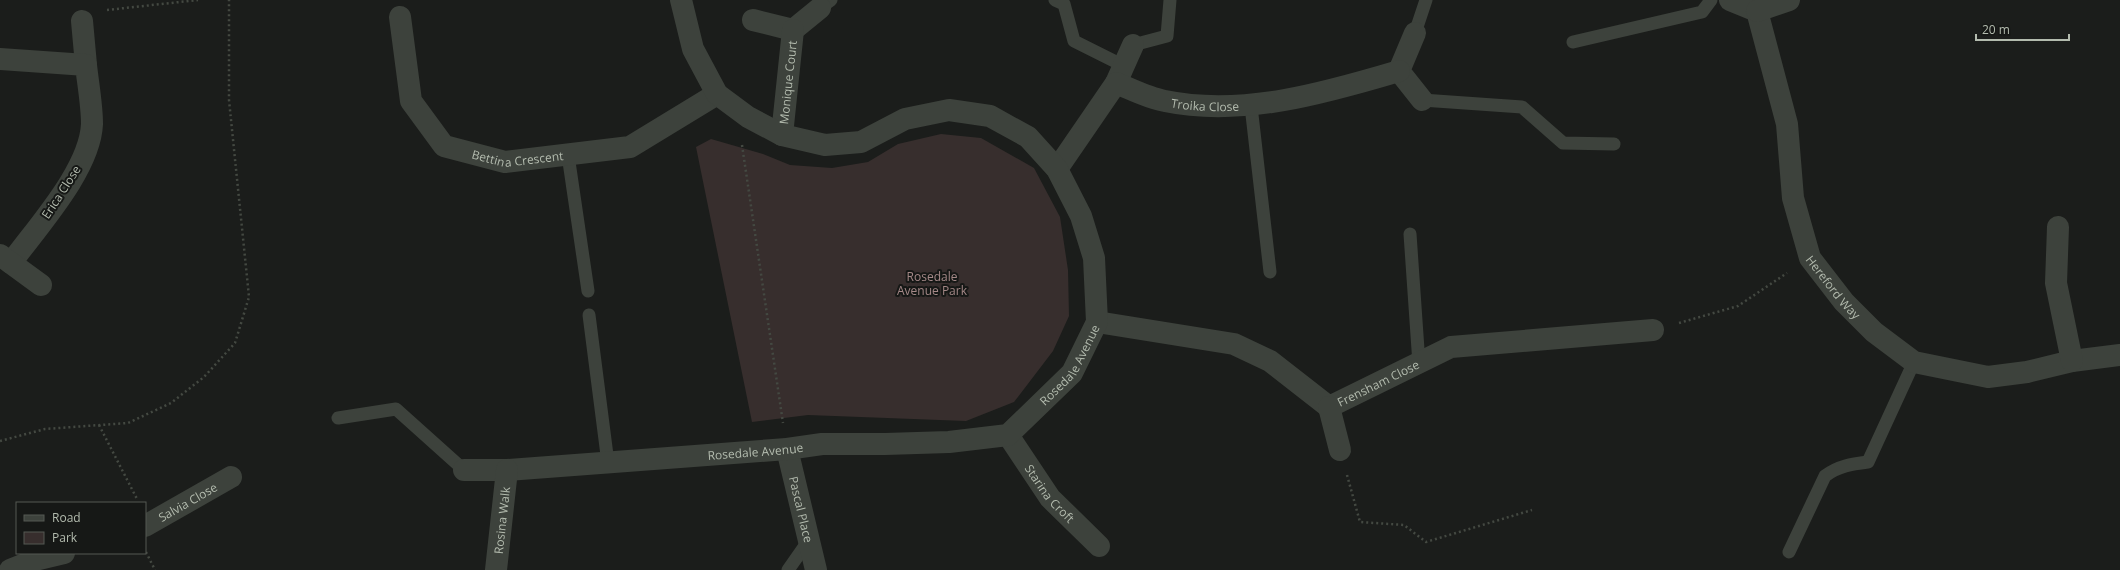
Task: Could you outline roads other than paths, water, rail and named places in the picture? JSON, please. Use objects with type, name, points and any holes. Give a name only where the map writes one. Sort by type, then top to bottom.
[{"type":"street","name":"Rosedale Avenue","points":[[464,470],[507,470],[608,463],[787,449],[822,444],[949,442],[1008,435],[1072,372],[1097,322],[1094,258],[1081,216],[1057,169],[1028,137],[990,116],[950,110],[905,119],[861,142],[825,145],[782,135],[748,117],[717,94],[693,49],[681,0]]},
{"type":"street","points":[[1730,0],[1757,11],[1789,0]]},
{"type":"street","points":[[753,20],[793,30],[826,4]]},
{"type":"street","name":"Hereford Way","points":[[1757,11],[1787,124],[1793,198],[1810,258],[1844,302],[1874,332],[1914,362],[1988,377],[2027,372],[2072,361],[2120,356]]},
{"type":"street","name":"Bettina Crescent","points":[[400,17],[411,100],[444,146],[505,162],[630,147],[717,94]]},
{"type":"street","name":"Erica Close","points":[[41,285],[5,259],[68,185],[85,155],[92,124],[82,21]]},
{"type":"street","name":"Monique Court","points":[[782,135],[793,30]]},
{"type":"street","points":[[1415,32],[1399,71],[1422,100]]},
{"type":"street","points":[[1057,169],[1120,75],[1134,45]]},
{"type":"street","points":[[0,59],[86,66]]},
{"type":"street","name":"Troika Close","points":[[1120,75],[1164,101],[1211,106],[1251,106],[1346,87],[1399,71]]},
{"type":"street","points":[[2058,227],[2056,283],[2072,361]]},
{"type":"street","name":"Frensham Close","points":[[1097,322],[1234,344],[1270,361],[1329,407],[1451,347],[1653,330]]},
{"type":"street","points":[[1329,407],[1340,450]]},
{"type":"street","name":"Starina Croft","points":[[1008,435],[1050,498],[1099,546]]},
{"type":"street","name":"Pascal Place","points":[[787,449],[816,570]]},
{"type":"street","name":"Rosina Walk","points":[[496,570],[507,470]]},
{"type":"street","name":"Salvia Close","points":[[146,525],[231,477]]},
{"type":"street","points":[[10,570],[35,560],[60,554]]},
{"type":"lane","points":[[1055,0],[1064,4],[1074,41],[1120,75]]},
{"type":"lane","points":[[1134,45],[1166,36],[1170,0]]},
{"type":"lane","points":[[1415,32],[1426,0]]},
{"type":"lane","points":[[1574,42],[1702,12],[1711,0]]},
{"type":"lane","points":[[1422,100],[1522,106],[1563,143],[1614,144]]},
{"type":"lane","points":[[1251,106],[1270,272]]},
{"type":"lane","points":[[568,155],[588,291]]},
{"type":"lane","points":[[1410,234],[1418,364]]},
{"type":"lane","points":[[588,316],[608,463]]},
{"type":"lane","points":[[1789,552],[1825,476],[1834,469],[1852,464],[1868,462],[1914,362]]},
{"type":"lane","points":[[338,418],[396,409],[464,470]]},
{"type":"lane","points":[[788,570],[809,540]]},
{"type":"park label","name":"Rosedale Avenue Park","points":[[932,283]]}]
